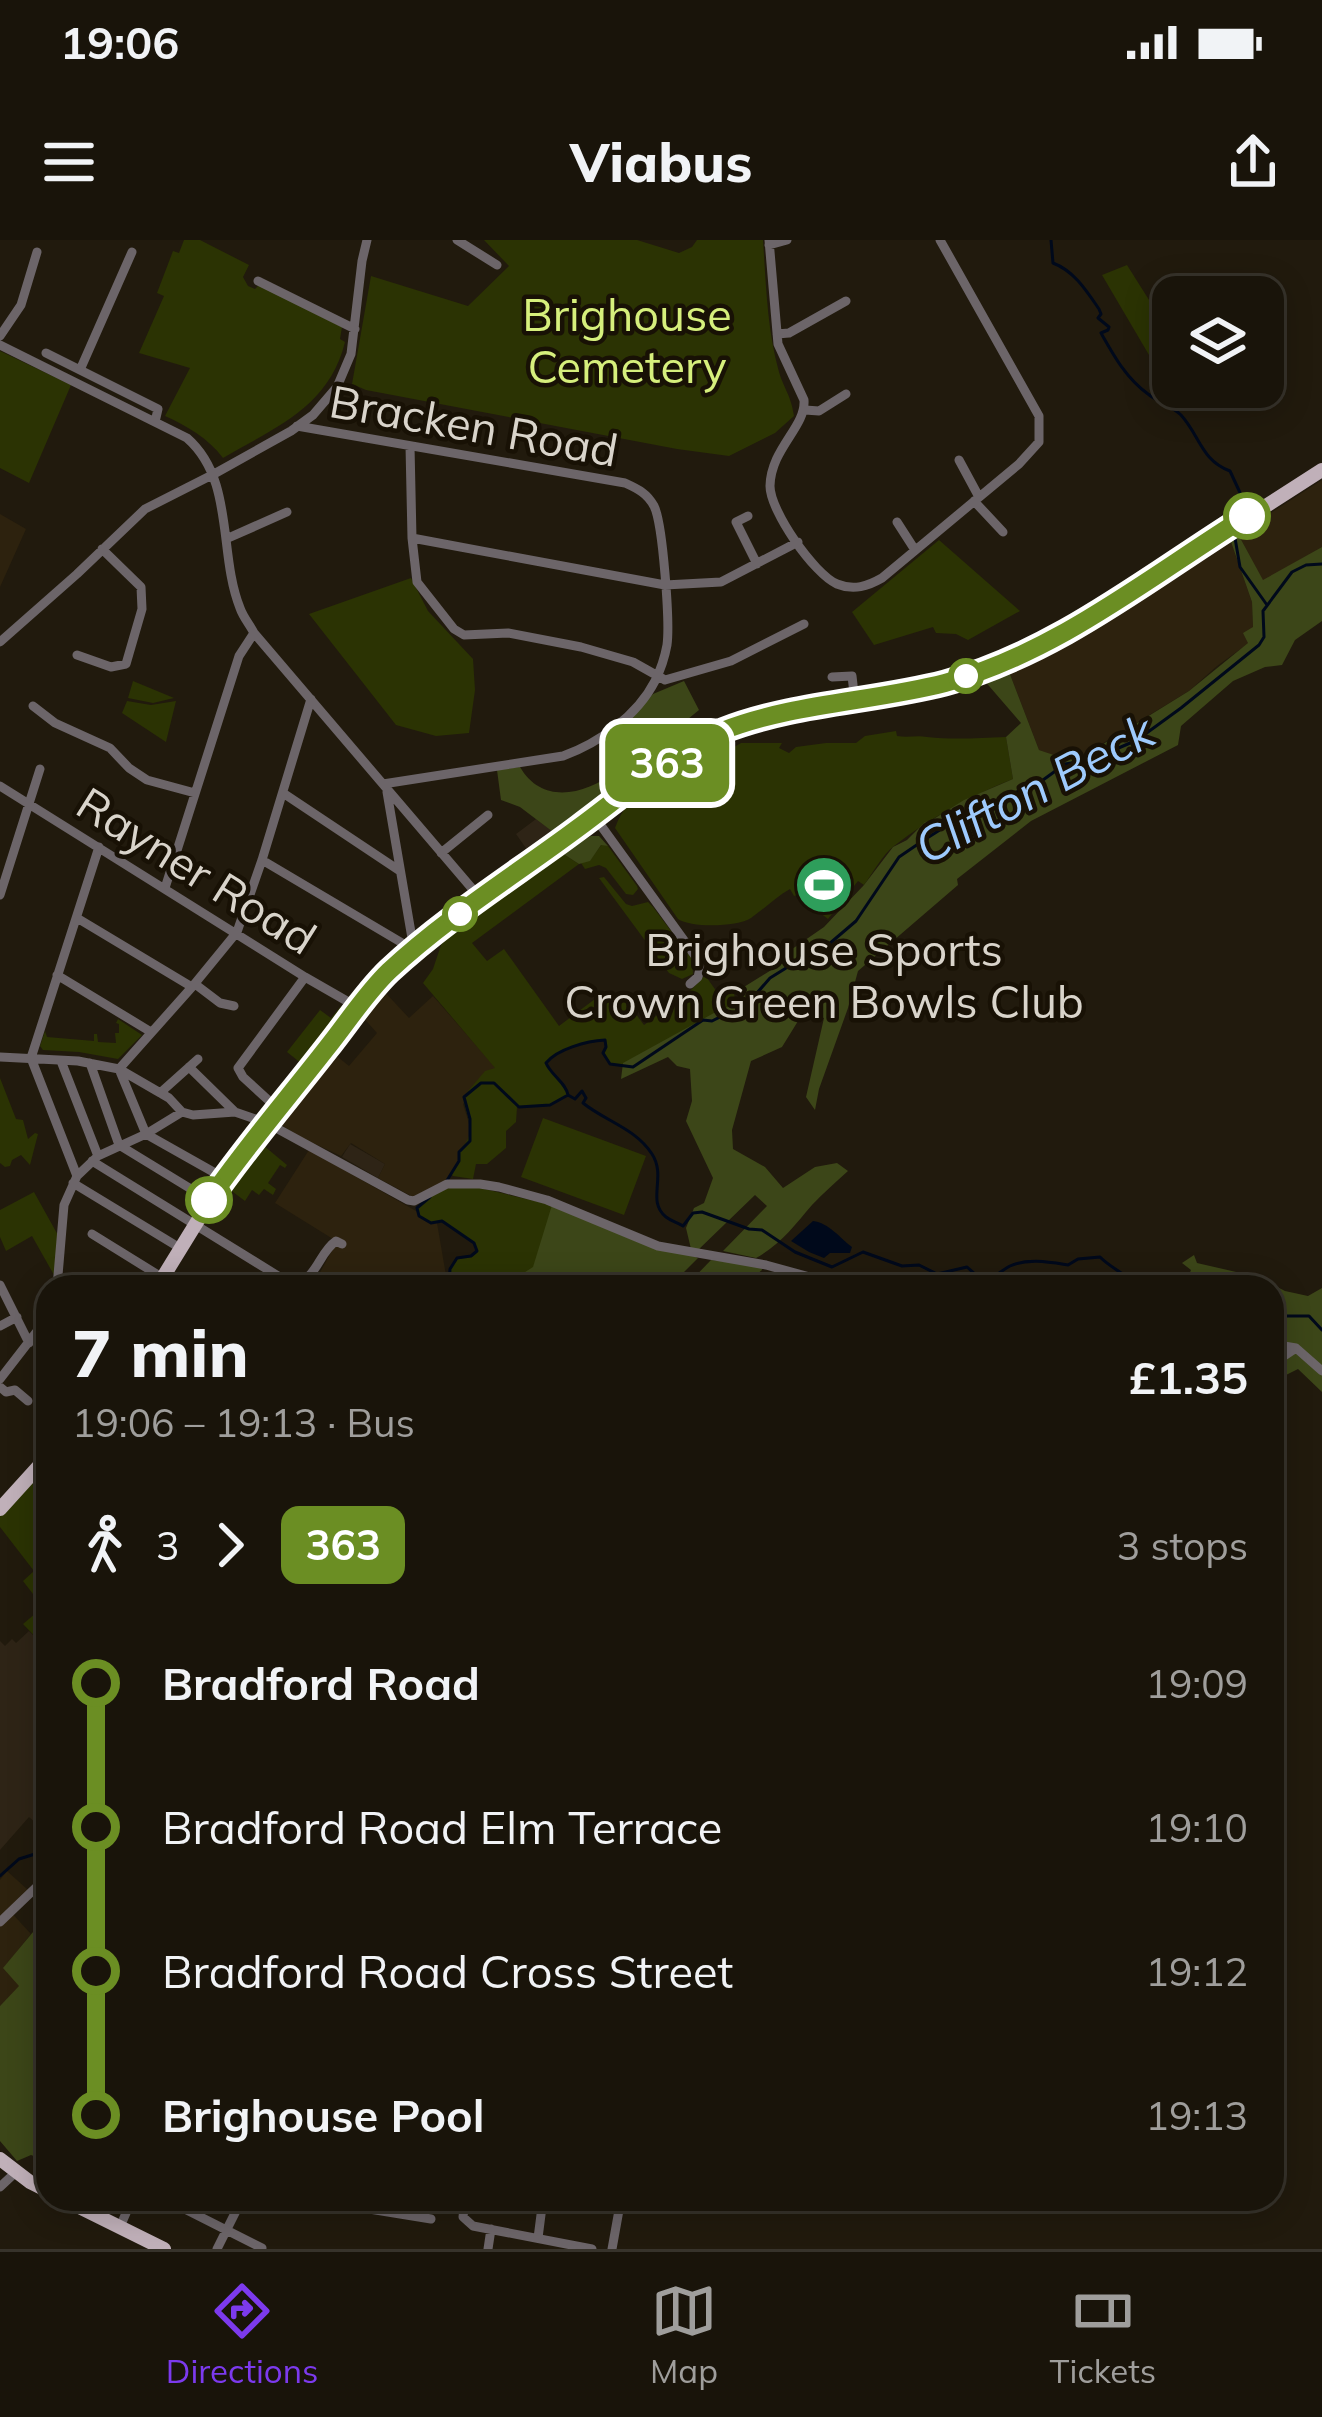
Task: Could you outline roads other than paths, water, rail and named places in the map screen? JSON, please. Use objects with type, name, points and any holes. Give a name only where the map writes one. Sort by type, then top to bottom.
[{"type":"main road","points":[[164,1275],[224,1178],[376,984],[481,898],[664,765],[719,732],[788,711],[945,682],[1017,658],[1074,628],[1322,470]]},
{"type":"main road","points":[[0,1509],[36,1469]]},
{"type":"main road","points":[[0,2158],[36,2184]]},
{"type":"main road","points":[[87,2211],[164,2249]]},
{"type":"street","points":[[0,642],[145,508],[214,474],[313,415],[337,387],[351,354],[368,240]]},
{"type":"street","points":[[457,240],[497,265]]},
{"type":"street","points":[[788,240],[769,243],[777,334],[805,410],[776,457],[772,501],[824,576],[857,588],[879,580],[1039,442],[1039,416],[940,240]]},
{"type":"street","points":[[37,252],[21,305],[0,340],[187,438],[203,452],[214,474],[240,608],[254,633],[481,898]]},
{"type":"street","points":[[80,370],[132,252]]},
{"type":"street","points":[[258,281],[355,329]]},
{"type":"street","points":[[777,334],[789,333],[846,301]]},
{"type":"street","points":[[46,353],[158,409],[155,422]]},
{"type":"street","points":[[805,410],[827,412],[846,394]]},
{"type":"street","name":"Bracken Road","points":[[297,426],[625,483],[644,491],[658,518],[665,585],[667,646],[657,677]]},
{"type":"street","points":[[410,446],[417,582],[454,629],[471,635],[508,633],[581,647],[633,662],[665,680],[709,670],[804,624]]},
{"type":"street","points":[[959,460],[976,499],[1003,532]]},
{"type":"street","points":[[226,539],[287,512]]},
{"type":"street","points":[[748,516],[736,522],[757,564]]},
{"type":"street","points":[[897,522],[915,550]]},
{"type":"street","points":[[412,538],[665,585],[721,582],[798,542]]},
{"type":"street","points":[[76,655],[111,667],[126,664],[142,609],[141,587],[102,549]]},
{"type":"street","points":[[165,888],[239,656],[254,633]]},
{"type":"street","points":[[832,677],[852,676],[855,702]]},
{"type":"street","points":[[384,785],[583,749],[626,717],[657,677]]},
{"type":"street","points":[[119,1069],[237,932],[311,699]]},
{"type":"street","points":[[33,706],[48,711],[55,723],[110,748],[146,780],[195,793]]},
{"type":"street","points":[[0,895],[40,769]]},
{"type":"street","points":[[384,785],[414,950]]},
{"type":"street","name":"Rayner Road","points":[[0,786],[359,1008]]},
{"type":"street","points":[[283,794],[400,871]]},
{"type":"street","points":[[442,853],[488,815]]},
{"type":"street","points":[[594,816],[696,957],[700,969],[690,984]]},
{"type":"street","points":[[99,847],[31,1058],[75,1179],[180,1247]]},
{"type":"street","points":[[262,860],[414,950]]},
{"type":"street","points":[[76,918],[220,1003],[234,1006]]},
{"type":"street","points":[[57,975],[151,1033]]},
{"type":"street","points":[[278,1109],[238,1068],[305,977]]},
{"type":"street","points":[[0,1057],[119,1069],[182,1112],[235,1112],[267,1123],[407,1200],[447,1184],[500,1187],[548,1200],[658,1246],[804,1275]]},
{"type":"street","points":[[62,1061],[95,1159],[277,1275]]},
{"type":"street","points":[[90,1063],[119,1145],[209,1200]]},
{"type":"street","points":[[160,1093],[194,1063],[235,1112]]},
{"type":"street","points":[[119,1069],[146,1134],[224,1178]]},
{"type":"street","points":[[58,1275],[64,1205],[75,1179],[95,1159],[182,1112]]},
{"type":"street","points":[[92,1234],[150,1275]]},
{"type":"street","points":[[311,1275],[330,1244],[342,1244]]},
{"type":"street","points":[[0,1285],[29,1343]]},
{"type":"street","points":[[0,1326],[17,1317]]},
{"type":"street","points":[[28,1401],[15,1390],[6,1392],[0,1383],[36,1333]]},
{"type":"street","points":[[1284,1346],[1295,1348],[1318,1366]]},
{"type":"street","points":[[1284,1356],[1295,1348]]},
{"type":"street","points":[[0,1922],[36,1888]]},
{"type":"street","points":[[0,2186],[16,2172]]},
{"type":"street","points":[[119,2227],[127,2211]]},
{"type":"street","points":[[189,2211],[262,2248]]},
{"type":"street","points":[[217,2249],[236,2211]]},
{"type":"street","points":[[382,2211],[431,2219]]},
{"type":"street","points":[[464,2211],[464,2221],[490,2229],[592,2249]]},
{"type":"street","points":[[538,2238],[541,2211]]},
{"type":"street","points":[[612,2249],[619,2211]]},
{"type":"street","points":[[488,2249],[490,2229]]},
{"type":"water","points":[[813,1221],[839,1235],[852,1247],[850,1253],[830,1253],[824,1258],[791,1241]]},
{"type":"waterway","points":[[1051,240],[1053,263],[1073,276],[1099,309],[1098,318],[1109,327],[1101,333],[1121,366],[1140,388],[1181,415],[1207,454],[1230,471],[1242,497],[1241,506]]},
{"type":"waterway","points":[[1235,538],[1240,567],[1267,605]]},
{"type":"waterway","name":"Clifton Beck","points":[[446,1182],[459,1152],[470,1141],[464,1097],[481,1083],[494,1083],[519,1107],[550,1105],[568,1095],[546,1063],[565,1050],[605,1040],[603,1053],[610,1064],[633,1067],[703,1020],[736,1017],[770,978],[815,956],[856,921],[899,857],[954,821],[1043,780],[1065,764],[1091,760],[1137,740],[1181,708],[1259,645],[1264,637],[1263,611],[1292,572],[1322,564]]},
{"type":"waterway","points":[[568,1095],[575,1099],[582,1091],[583,1103],[645,1145],[658,1171],[660,1211],[683,1226],[693,1213],[702,1212],[762,1230],[795,1252],[832,1267],[863,1252],[937,1274],[967,1267],[976,1275]]},
{"type":"waterway","name":"Clifton Beck","points":[[430,1197],[417,1208],[419,1216],[431,1223],[442,1221],[474,1243],[477,1251],[457,1258],[450,1275]]},
{"type":"waterway","points":[[996,1275],[1017,1264],[1068,1265],[1100,1257],[1124,1275]]},
{"type":"waterway","points":[[1284,1316],[1309,1316],[1322,1330]]},
{"type":"waterway","name":"Clifton Beck","points":[[0,1876],[19,1859],[36,1854]]},
{"type":"place","name":"Brighouse Sports Crown Green Bowls Club","points":[[824,885]]},
{"type":"park label","name":"Brighouse Cemetery","points":[[627,340]]}]
